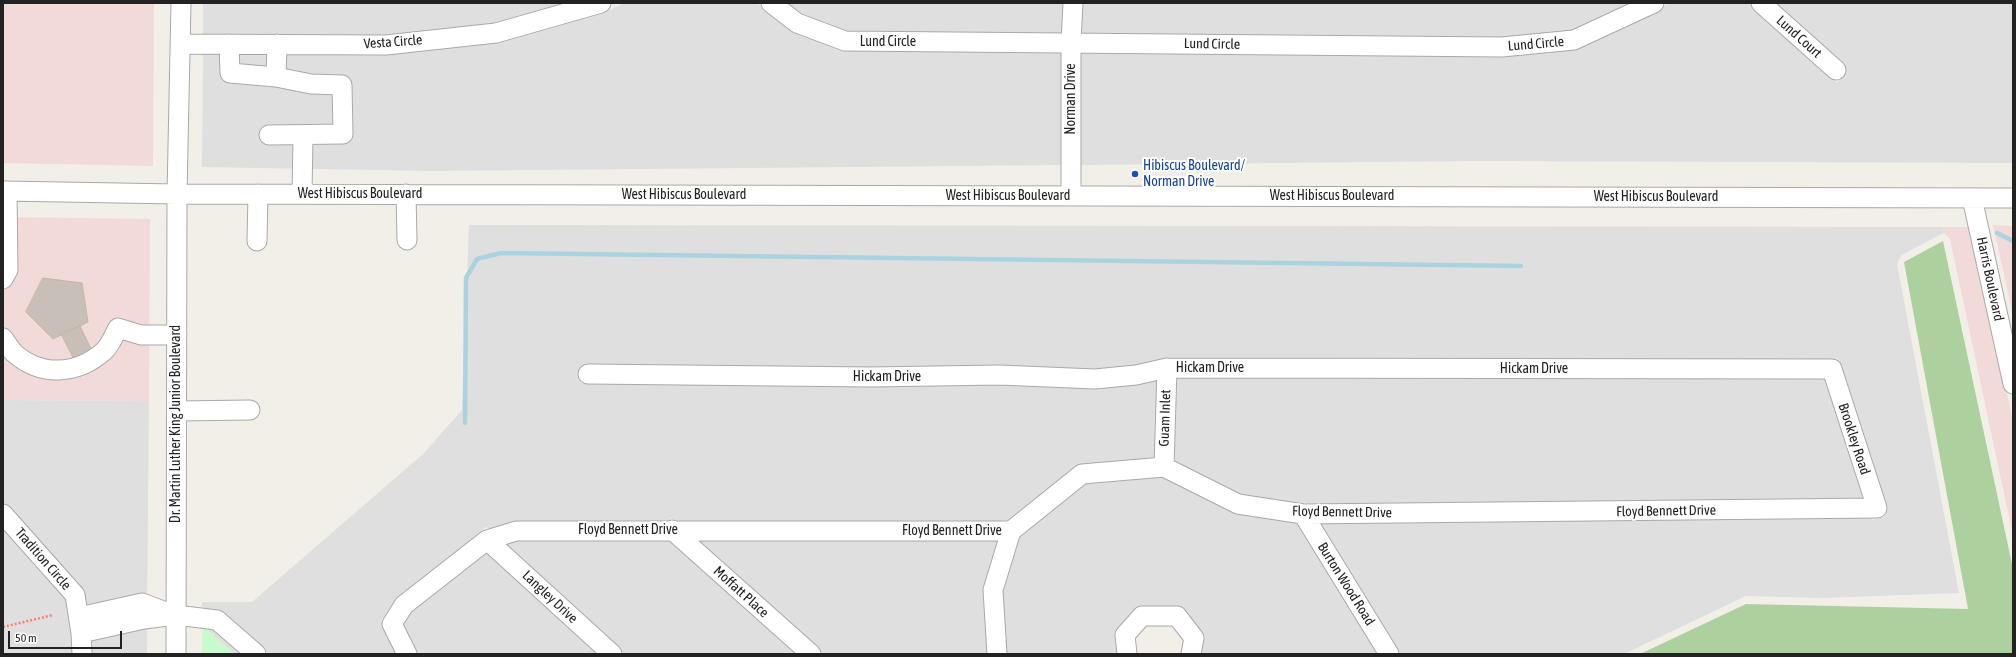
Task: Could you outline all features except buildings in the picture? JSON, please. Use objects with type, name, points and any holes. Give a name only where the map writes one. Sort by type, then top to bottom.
[{"type":"street","name":"Dr. Martin Luther King Junior Boulevard","points":[[176,654],[177,194],[181,3]]},
{"type":"street","name":"Vesta Circle","points":[[181,44],[386,45],[496,32],[601,3]]},
{"type":"street","name":"Lund Circle","points":[[771,3],[796,23],[846,41],[1502,47],[1574,40],[1654,3]]},
{"type":"street","name":"Norman Drive","points":[[1071,196],[1071,43],[1073,3]]},
{"type":"street","name":"Lund Court","points":[[1761,3],[1836,70]]},
{"type":"street","points":[[229,44],[230,73],[276,77],[311,84],[342,85],[343,134],[270,134]]},
{"type":"street","points":[[276,77],[277,44]]},
{"type":"street","points":[[302,194],[303,134]]},
{"type":"street","points":[[5,191],[6,275]]},
{"type":"street","name":"West Hibiscus Boulevard","points":[[5,191],[177,194],[2013,198]]},
{"type":"street","points":[[257,241],[258,194]]},
{"type":"street","points":[[406,194],[407,240]]},
{"type":"street","name":"Harris Boulevard","points":[[1972,198],[2013,384]]},
{"type":"street","points":[[3,338],[13,352],[31,365],[57,371],[83,366],[105,350],[118,328],[141,335],[176,336]]},
{"type":"street","name":"Hickam Drive","points":[[588,374],[871,377],[999,376],[1095,379],[1136,375],[1167,368],[1832,369]]},
{"type":"street","name":"Guam Inlet","points":[[1164,467],[1167,368]]},
{"type":"street","name":"Brookley Road","points":[[1832,369],[1877,508]]},
{"type":"street","points":[[176,411],[250,410]]},
{"type":"street","name":"Floyd Bennett Drive","points":[[407,654],[392,624],[404,605],[487,540],[516,531],[1011,531],[1082,474],[1164,467],[1238,504],[1303,514],[1877,508]]},
{"type":"street","name":"Tradition Circle","points":[[3,514],[75,595],[80,625],[82,654]]},
{"type":"street","name":"Burton Wood Road","points":[[1303,514],[1389,654]]},
{"type":"street","name":"Moffatt Place","points":[[672,530],[811,654]]},
{"type":"street","points":[[997,654],[993,590],[1011,531]]},
{"type":"street","name":"Langley Drive","points":[[487,540],[612,654]]},
{"type":"street","points":[[80,625],[176,615],[217,620],[256,654]]},
{"type":"street","points":[[1127,654],[1125,635],[1142,616],[1177,616],[1194,638],[1191,654]]},
{"type":"path","points":[[3,628],[53,615]]},
{"type":"shaded area","points":[[3,3],[154,3],[153,166],[3,163]]},
{"type":"shaded area","points":[[203,3],[569,3],[495,24],[386,36],[203,35]]},
{"type":"shaded area","points":[[624,3],[757,3],[792,31],[1063,52],[1063,165],[431,171],[202,167],[203,53],[498,41],[612,9]]},
{"type":"shaded area","points":[[784,3],[1065,3],[1064,34],[847,33],[800,16]]},
{"type":"shaded area","points":[[1081,3],[1636,3],[1572,32],[1502,38],[1080,34]]},
{"type":"shaded area","points":[[1669,3],[1749,3],[1837,83],[1847,69],[1774,3],[2013,3],[2013,163],[1478,161],[1079,165],[1079,52],[1575,49],[1654,14]]},
{"type":"shaded area","points":[[3,217],[150,219],[149,401],[3,400]]},
{"type":"shaded area","points":[[469,225],[1943,227],[1944,233],[1901,255],[1897,264],[1959,593],[1822,598],[1746,596],[1624,654],[1399,654],[1318,523],[1871,517],[1872,520],[1884,517],[1886,514],[1885,507],[1840,368],[1840,361],[1837,358],[1831,361],[1160,359],[1160,361],[1135,366],[1095,370],[581,366],[581,383],[871,386],[1159,379],[1156,459],[1081,465],[1010,521],[1006,520],[1005,522],[675,521],[671,518],[668,521],[516,522],[491,529],[486,527],[381,620],[383,623],[381,626],[386,629],[397,654],[269,654],[222,613],[202,607],[202,602],[252,602],[423,454],[462,410]]},
{"type":"shaded area","points":[[1993,225],[2013,226],[2013,315]]},
{"type":"shaded area","points":[[1943,227],[1970,227],[2013,421],[2013,536],[1950,239],[1944,233]]},
{"type":"shaded area","points":[[1175,377],[1827,378],[1865,500],[1307,506],[1305,502],[1302,505],[1241,495],[1172,462]]},
{"type":"shaded area","points":[[3,400],[149,401],[147,607],[89,622],[11,509],[3,503]]},
{"type":"shaded area","points":[[1162,476],[1299,523],[1380,654],[1199,654],[1201,639],[1142,607],[1119,654],[1005,654],[1001,591],[1017,537],[1085,482]]},
{"type":"shaded area","points":[[3,526],[68,599],[76,654],[3,654]]},
{"type":"shaded area","points":[[669,539],[798,654],[624,654],[504,544],[517,540]]},
{"type":"shaded area","points":[[695,539],[1000,540],[989,654],[824,654]]},
{"type":"shaded area","points":[[487,551],[599,654],[420,654],[411,647],[401,624],[409,612]]},
{"type":"shaded area","points":[[147,625],[147,654],[91,654],[91,640]]},
{"type":"shaded area","points":[[202,625],[213,628],[243,654],[234,654]]},
{"type":"green space","points":[[1943,241],[2013,569],[2013,654],[1640,654],[1746,604],[1968,609],[1904,262]]},
{"type":"green space","points":[[202,625],[234,654],[202,654]]},
{"type":"waterway","points":[[1997,233],[2013,241]]},
{"type":"waterway","points":[[465,423],[466,278],[477,259],[501,253],[1521,266]]},
{"type":"place","name":"Hibiscus Boulevard/ Norman Drive","points":[[1135,174]]}]
